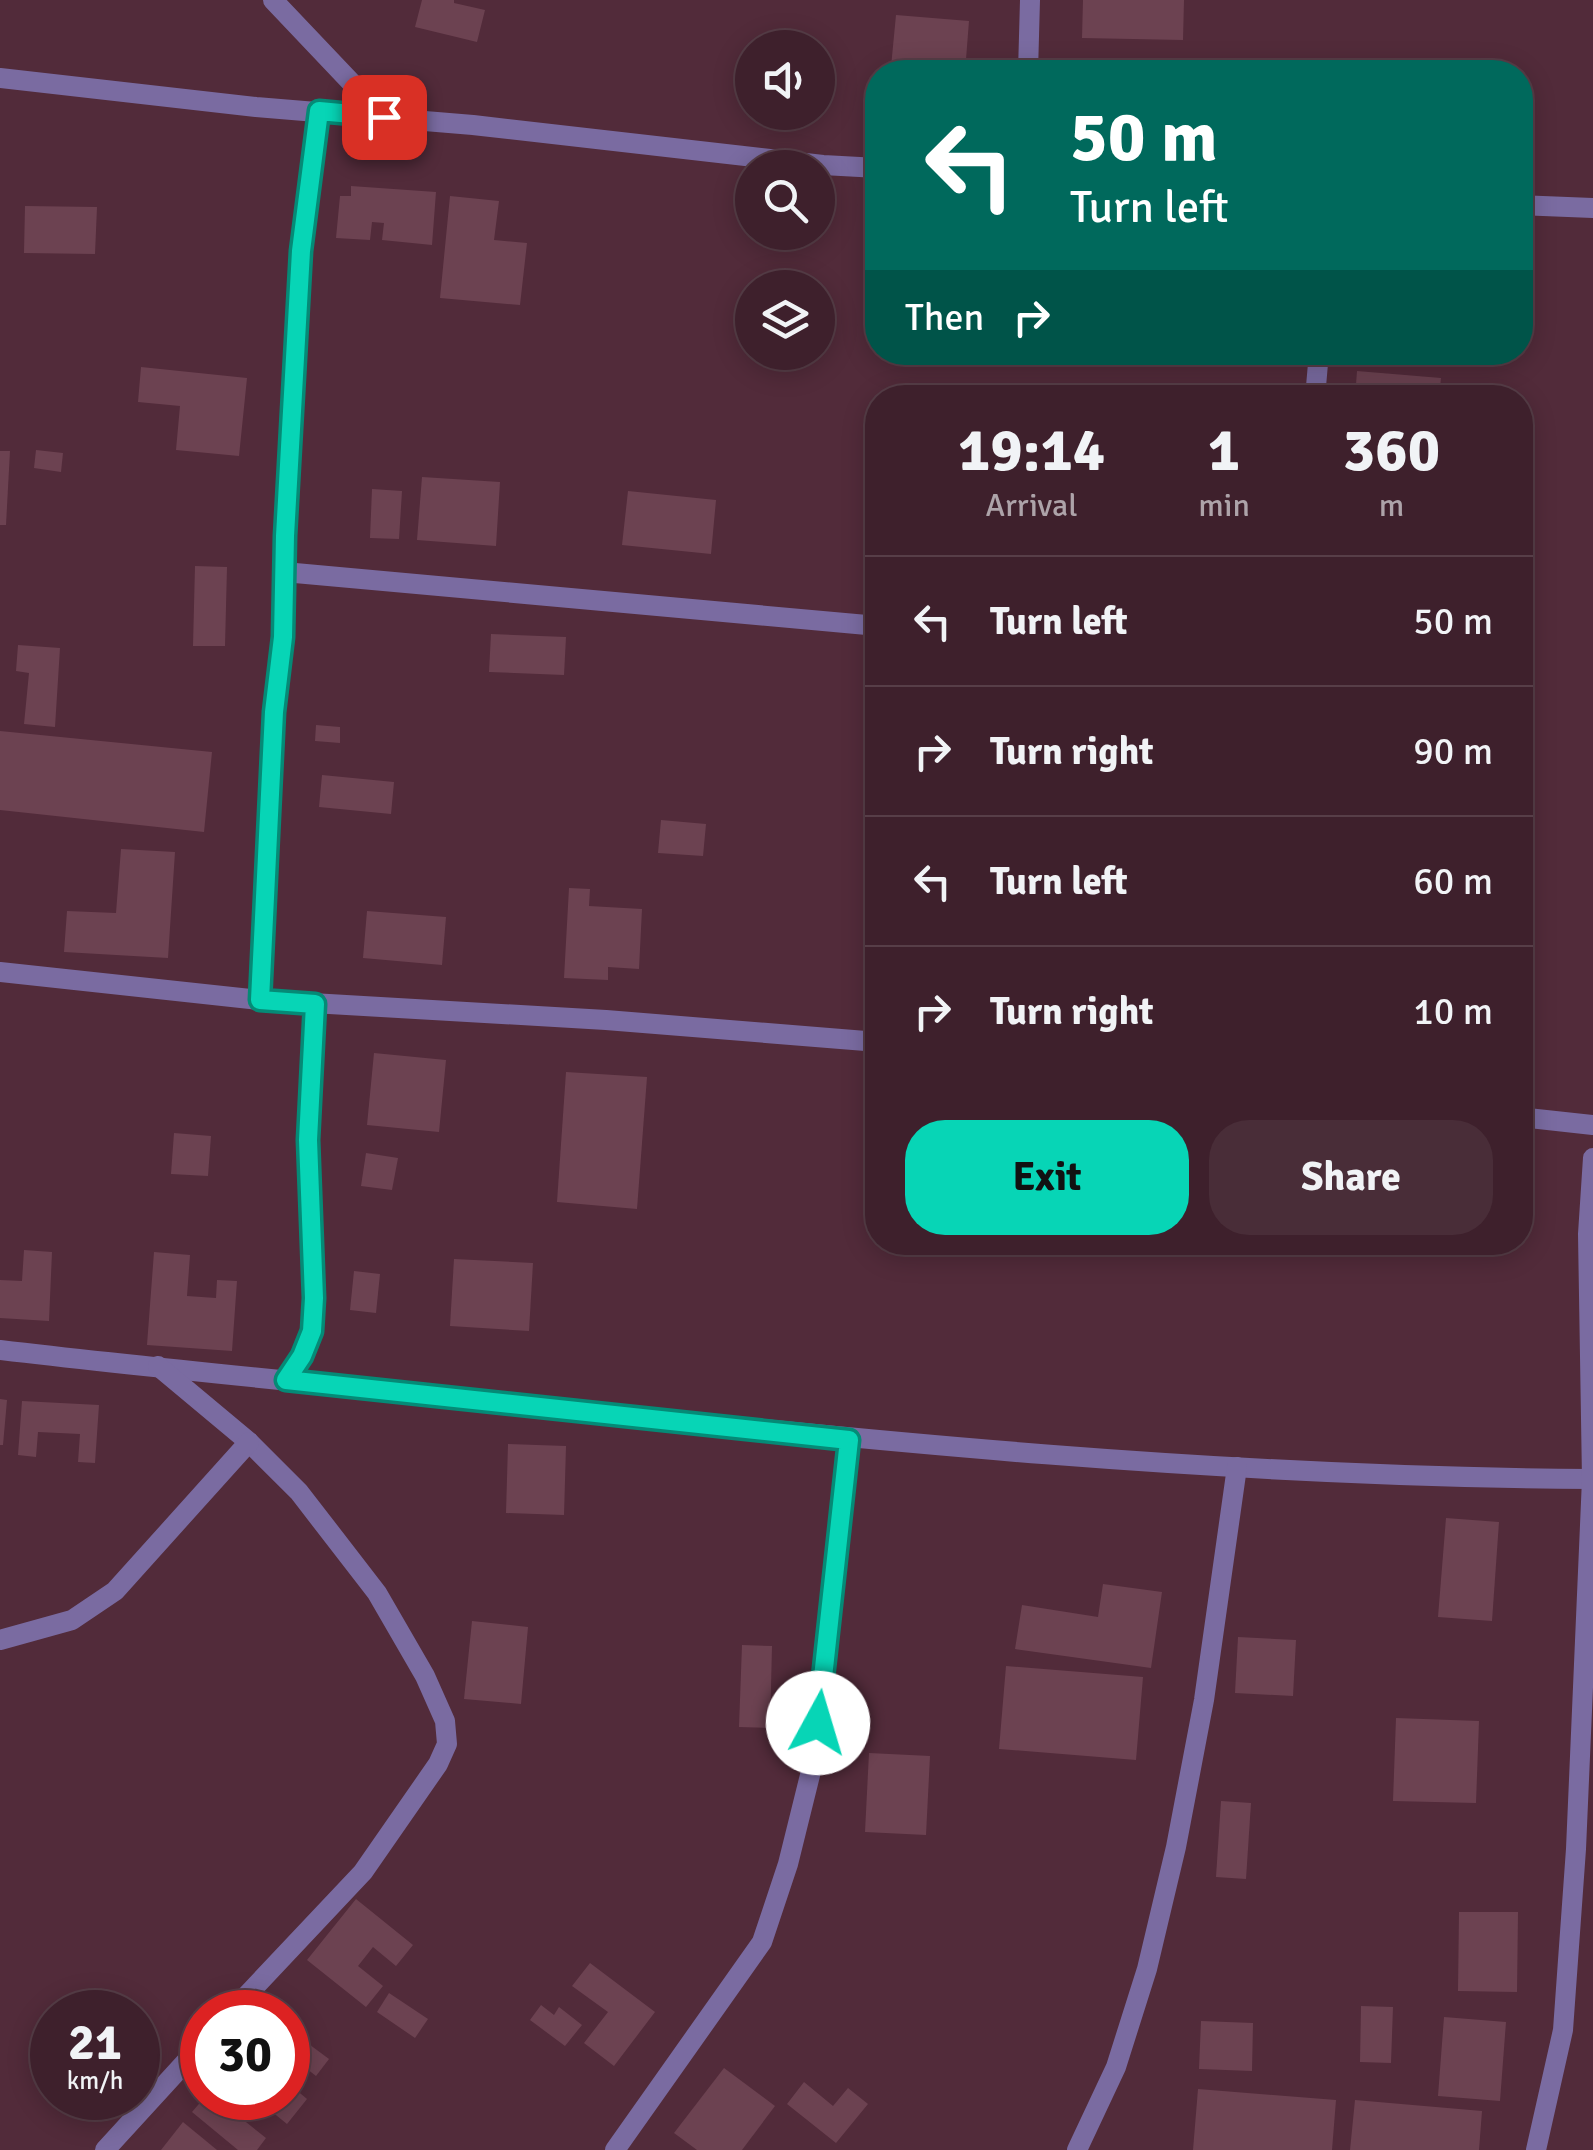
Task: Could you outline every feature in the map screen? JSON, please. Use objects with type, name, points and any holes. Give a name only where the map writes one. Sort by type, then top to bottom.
[{"type":"street","points":[[273,0],[384,117]]},
{"type":"street","points":[[1028,60],[1030,0]]},
{"type":"street","points":[[0,78],[120,94],[865,167]]},
{"type":"street","points":[[260,1000],[301,251],[319,111]]},
{"type":"street","points":[[1533,205],[1593,208]]},
{"type":"street","points":[[284,572],[865,625]]},
{"type":"street","points":[[0,972],[260,1000],[606,1020],[865,1041]]},
{"type":"street","points":[[286,1380],[312,1331],[308,1140],[315,1004]]},
{"type":"street","points":[[1533,1118],[1593,1124]]},
{"type":"street","points":[[1536,2150],[1563,2030],[1588,1612],[1592,1479],[1588,1234],[1593,1158]]},
{"type":"street","points":[[0,1350],[849,1440],[1236,1466],[1592,1479]]},
{"type":"street","points":[[158,1366],[249,1442],[299,1492],[378,1593],[425,1676],[444,1721],[447,1744],[438,1764],[364,1872],[252,1990]]},
{"type":"street","points":[[615,2150],[762,1942],[788,1864],[814,1759],[849,1440]]},
{"type":"street","points":[[0,1640],[72,1620],[115,1592],[249,1442]]},
{"type":"street","points":[[1077,2150],[1116,2067],[1147,1970],[1176,1848],[1204,1700],[1236,1466]]},
{"type":"street","points":[[106,2150],[180,2068]]},
{"type":"building","points":[[422,0],[454,0],[485,10],[477,42],[415,27]]},
{"type":"building","points":[[1083,0],[1184,0],[1183,40],[1082,38]]},
{"type":"building","points":[[896,15],[969,21],[966,60],[892,60]]},
{"type":"building","points":[[351,186],[436,192],[432,245],[382,240],[384,223],[372,222],[370,240],[336,238],[340,196],[351,196]]},
{"type":"building","points":[[450,196],[499,201],[494,240],[527,243],[520,305],[440,298]]},
{"type":"building","points":[[25,206],[97,207],[95,254],[24,253]]},
{"type":"building","points":[[141,367],[247,378],[239,456],[176,450],[180,406],[138,402]]},
{"type":"building","points":[[1357,371],[1441,378],[1440,385],[1356,385]]},
{"type":"building","points":[[36,450],[63,453],[61,472],[34,468]]},
{"type":"building","points":[[0,451],[10,451],[6,525],[0,525]]},
{"type":"building","points":[[422,477],[500,482],[496,546],[417,540]]},
{"type":"building","points":[[372,489],[402,491],[399,539],[370,538]]},
{"type":"building","points":[[628,491],[716,500],[711,554],[622,545]]},
{"type":"building","points":[[195,566],[227,567],[225,646],[193,646]]},
{"type":"building","points":[[491,634],[566,637],[564,675],[489,672]]},
{"type":"building","points":[[18,645],[60,648],[55,727],[24,724],[29,673],[16,671]]},
{"type":"building","points":[[316,725],[340,727],[340,743],[315,741]]},
{"type":"building","points":[[0,731],[212,752],[204,832],[0,810]]},
{"type":"building","points":[[322,775],[394,782],[391,814],[319,807]]},
{"type":"building","points":[[661,820],[706,824],[703,856],[658,853]]},
{"type":"building","points":[[121,849],[175,852],[168,958],[64,952],[67,911],[116,913]]},
{"type":"building","points":[[569,888],[590,889],[589,906],[642,909],[639,969],[608,967],[608,980],[564,978]]},
{"type":"building","points":[[367,911],[446,917],[442,965],[363,958]]},
{"type":"building","points":[[374,1053],[446,1060],[439,1132],[367,1125]]},
{"type":"building","points":[[566,1072],[647,1077],[637,1209],[557,1202]]},
{"type":"building","points":[[174,1133],[211,1136],[208,1176],[171,1174]]},
{"type":"building","points":[[366,1153],[398,1158],[392,1190],[361,1186]]},
{"type":"building","points":[[24,1250],[52,1252],[49,1321],[0,1318],[0,1280],[22,1281]]},
{"type":"building","points":[[154,1252],[190,1255],[187,1296],[216,1298],[217,1280],[237,1281],[232,1351],[147,1345]]},
{"type":"building","points":[[454,1259],[533,1263],[529,1331],[450,1326]]},
{"type":"building","points":[[354,1271],[380,1274],[376,1313],[350,1310]]},
{"type":"building","points":[[0,1399],[7,1400],[3,1445],[0,1445]]},
{"type":"building","points":[[22,1401],[99,1405],[95,1463],[78,1462],[80,1434],[38,1432],[36,1457],[18,1455]]},
{"type":"building","points":[[508,1444],[566,1446],[564,1515],[506,1513]]},
{"type":"building","points":[[1446,1518],[1499,1522],[1492,1621],[1438,1617]]},
{"type":"building","points":[[1103,1584],[1162,1592],[1151,1668],[1015,1649],[1022,1605],[1098,1617]]},
{"type":"building","points":[[472,1621],[528,1627],[521,1704],[464,1699]]},
{"type":"building","points":[[1238,1637],[1296,1640],[1293,1696],[1235,1693]]},
{"type":"building","points":[[742,1645],[772,1646],[770,1728],[739,1727]]},
{"type":"building","points":[[1006,1666],[1143,1677],[1136,1760],[999,1749]]},
{"type":"building","points":[[1396,1718],[1479,1721],[1476,1803],[1393,1801]]},
{"type":"building","points":[[869,1753],[930,1756],[926,1835],[865,1832]]},
{"type":"building","points":[[1221,1801],[1251,1803],[1246,1879],[1216,1877]]},
{"type":"building","points":[[356,1899],[413,1945],[396,1966],[373,1947],[358,1966],[383,1986],[366,2007],[307,1960]]},
{"type":"building","points":[[1459,1912],[1518,1912],[1517,1992],[1458,1991]]},
{"type":"building","points":[[590,1963],[655,2012],[614,2066],[584,2043],[608,2012],[572,1986]]},
{"type":"building","points":[[389,1993],[428,2019],[415,2038],[377,2012]]},
{"type":"building","points":[[541,2005],[554,2015],[559,2007],[582,2025],[565,2046],[530,2020]]},
{"type":"building","points":[[1361,2006],[1393,2007],[1391,2063],[1360,2062]]},
{"type":"building","points":[[1444,2017],[1506,2022],[1500,2101],[1438,2096]]},
{"type":"building","points":[[1201,2021],[1253,2023],[1252,2071],[1199,2069]]},
{"type":"building","points":[[310,2045],[329,2059],[316,2076],[310,2071]]},
{"type":"building","points":[[724,2068],[775,2106],[742,2150],[697,2150],[674,2133]]},
{"type":"building","points":[[804,2082],[833,2106],[848,2088],[868,2104],[836,2143],[787,2104]]},
{"type":"building","points":[[1198,2089],[1336,2100],[1332,2150],[1193,2150]]},
{"type":"building","points":[[1355,2100],[1482,2111],[1479,2150],[1350,2150]]},
{"type":"building","points":[[202,2120],[243,2120],[266,2138],[257,2150],[238,2150]]},
{"type":"building","points":[[183,2122],[217,2150],[161,2150]]},
{"type":"route","points":[[384,117],[319,111],[301,251],[283,637],[274,712],[260,1000],[315,1004],[308,1140],[312,1331],[286,1380],[849,1440],[818,1723]]}]
